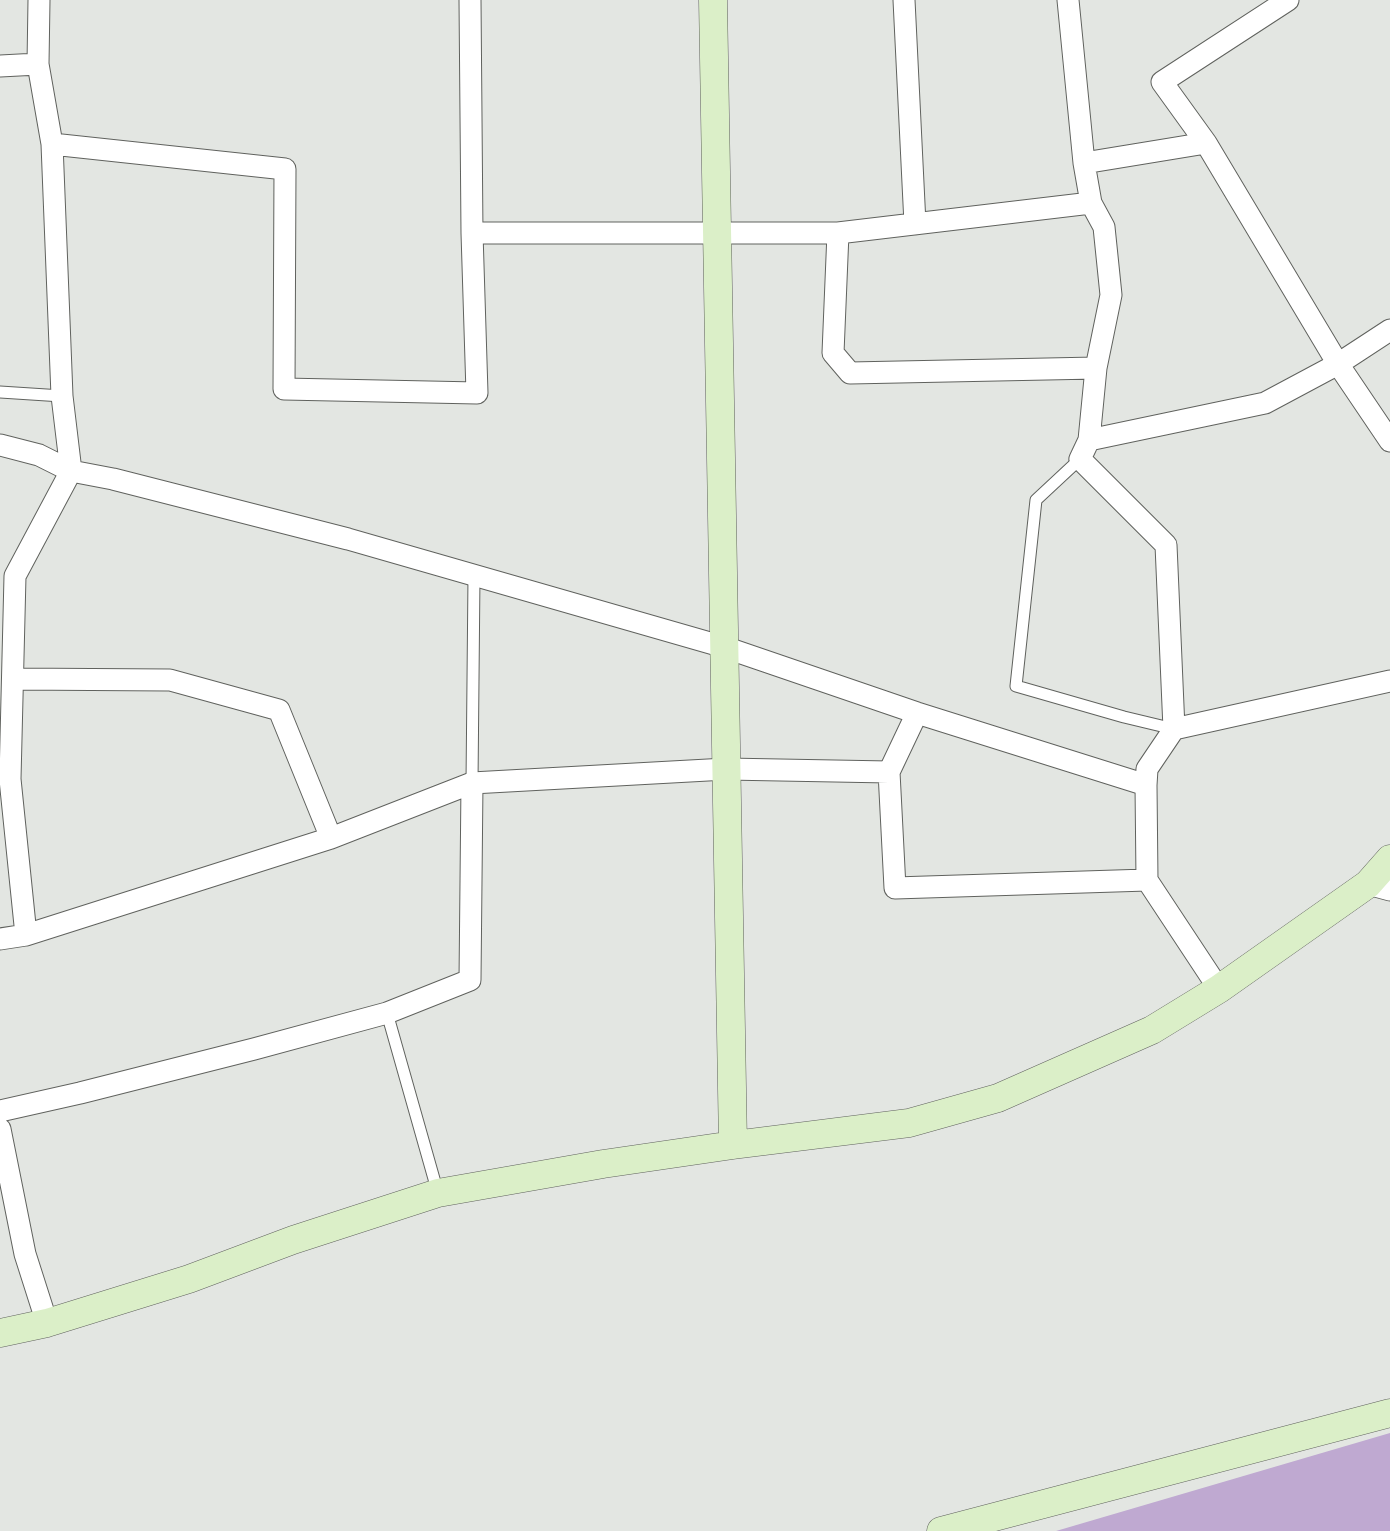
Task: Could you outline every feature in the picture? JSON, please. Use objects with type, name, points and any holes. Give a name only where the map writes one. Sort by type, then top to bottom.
[{"type":"street","points":[[26,935],[5,779],[13,679],[15,576],[71,471],[62,396],[52,144],[38,64],[39,0]]},
{"type":"street","points":[[52,144],[285,169],[284,389],[477,394],[472,233],[470,0]]},
{"type":"street","points":[[713,0],[733,1145]]},
{"type":"street","points":[[904,0],[915,224]]},
{"type":"street","points":[[1068,0],[1084,163],[1091,203],[1104,227],[1111,295],[1096,368],[1085,450],[1166,545],[1174,729],[1147,769],[1147,880],[1219,990]]},
{"type":"street","points":[[1288,0],[1162,82],[1206,144],[1338,364],[1390,441]]},
{"type":"street","points":[[0,66],[38,64]]},
{"type":"street","points":[[1084,163],[1206,144]]},
{"type":"street","points":[[472,233],[838,234],[1091,203]]},
{"type":"street","points":[[838,234],[832,352],[850,372],[1096,368]]},
{"type":"street","points":[[1085,450],[1265,403],[1338,364],[1390,330]]},
{"type":"street","points":[[0,445],[39,455],[71,471],[113,479],[338,537],[724,647],[917,713],[1146,785]]},
{"type":"street","points":[[13,679],[170,680],[279,710],[331,838]]},
{"type":"street","points":[[1174,729],[1390,681]]},
{"type":"street","points":[[917,713],[889,772],[895,888],[1147,880]]},
{"type":"street","points":[[0,940],[26,935],[331,838],[472,783],[726,769],[889,772]]},
{"type":"street","points":[[0,1111],[254,1049],[387,1013],[470,980],[472,783]]},
{"type":"street","points":[[0,1332],[47,1323],[189,1279],[293,1240],[438,1193],[602,1164],[733,1145],[909,1124],[998,1098],[1152,1030],[1219,990],[1379,887],[1390,859]]},
{"type":"street","points":[[0,1128],[26,1254],[47,1323]]},
{"type":"street","points":[[941,1531],[1390,1413]]},
{"type":"lane","points":[[0,392],[62,396]]},
{"type":"lane","points":[[1085,450],[1036,500],[1016,686],[1124,717],[1174,729]]},
{"type":"lane","points":[[472,783],[474,576]]},
{"type":"lane","points":[[387,1013],[438,1193]]},
{"type":"shaded area","points":[[1390,1433],[1390,1531],[1056,1531]]}]
